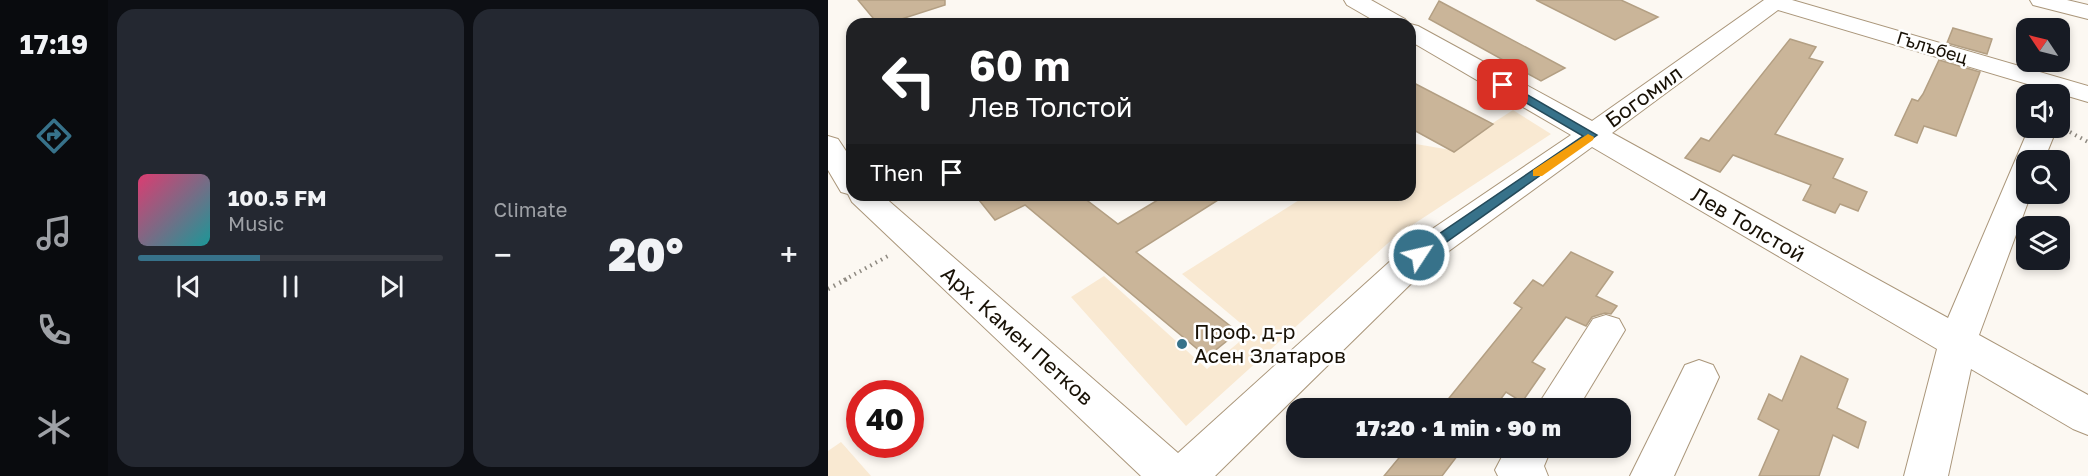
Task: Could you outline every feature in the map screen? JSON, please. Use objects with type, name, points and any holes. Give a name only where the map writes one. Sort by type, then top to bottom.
[{"type":"street","points":[[1355,0],[1386,18]]},
{"type":"street","points":[[2041,0],[2088,12]]},
{"type":"street","name":"Гълъбец","points":[[1777,1],[2036,84]]},
{"type":"street","name":"Богомил","points":[[1184,476],[1419,255],[1777,1]]},
{"type":"street","name":"Лев Толстой","points":[[1416,34],[2088,416]]},
{"type":"street","name":"Гълъбец","points":[[2070,92],[2088,94]]},
{"type":"street","points":[[2039,150],[2049,138]]},
{"type":"street","points":[[828,145],[846,175]]},
{"type":"street","points":[[1926,476],[1957,343],[2016,193]]},
{"type":"street","name":"Арх. Камен Петков","points":[[869,201],[1172,476]]},
{"type":"street","points":[[1562,398],[1606,330]]},
{"type":"street","points":[[1652,476],[1699,377]]},
{"type":"street","points":[[1524,458],[1516,470],[1526,476]]},
{"type":"path","points":[[2070,135],[2088,142]]},
{"type":"path","points":[[828,289],[913,242]]},
{"type":"shaded area","points":[[1513,110],[1551,134],[1397,235],[1186,426],[1071,297],[1104,276],[1207,369],[1251,332],[1182,274],[1298,201],[1416,201],[1416,144],[1451,150]]},
{"type":"shaded area","points":[[841,442],[846,448],[846,458],[855,458],[871,476],[828,476],[828,451]]},
{"type":"building","points":[[858,0],[945,0],[945,5],[905,18],[873,18]]},
{"type":"building","points":[[1536,0],[1621,0],[1658,17],[1615,40]]},
{"type":"building","points":[[1439,1],[1565,68],[1541,81],[1429,19]]},
{"type":"building","points":[[1953,28],[1992,39],[1987,54],[1947,43]]},
{"type":"building","points":[[1790,39],[1816,47],[1809,58],[1823,62],[1775,134],[1843,159],[1833,178],[1867,192],[1858,211],[1840,204],[1835,213],[1803,200],[1811,185],[1733,155],[1720,172],[1685,158],[1701,138],[1709,141]]},
{"type":"building","points":[[1939,60],[1980,72],[1956,136],[1924,126],[1917,143],[1895,135],[1912,99],[1918,101],[1923,94]]},
{"type":"building","points":[[1416,84],[1493,124],[1454,152],[1416,131]]},
{"type":"building","points":[[980,201],[1088,201],[1118,224],[1156,201],[1217,201],[1136,252],[1238,332],[1207,357],[1025,205],[995,220]]},
{"type":"building","points":[[1571,252],[1613,272],[1596,296],[1617,306],[1611,314],[1605,313],[1592,317],[1586,326],[1566,317],[1532,362],[1545,369],[1525,398],[1516,398],[1506,392],[1502,398],[1449,398],[1522,308],[1514,303],[1533,280],[1543,286]]},
{"type":"building","points":[[1801,356],[1848,379],[1837,408],[1866,422],[1858,448],[1833,435],[1819,476],[1759,476],[1779,430],[1758,419],[1769,394],[1782,401]]},
{"type":"building","points":[[1399,458],[1456,458],[1442,476],[1384,476]]},
{"type":"slow traffic","points":[[1537,173],[1588,137]]},
{"type":"place","name":"Проф. д-р Асен Златаров","points":[[1182,344]]},
{"type":"route","points":[[1419,255],[1591,135],[1503,85]]}]
